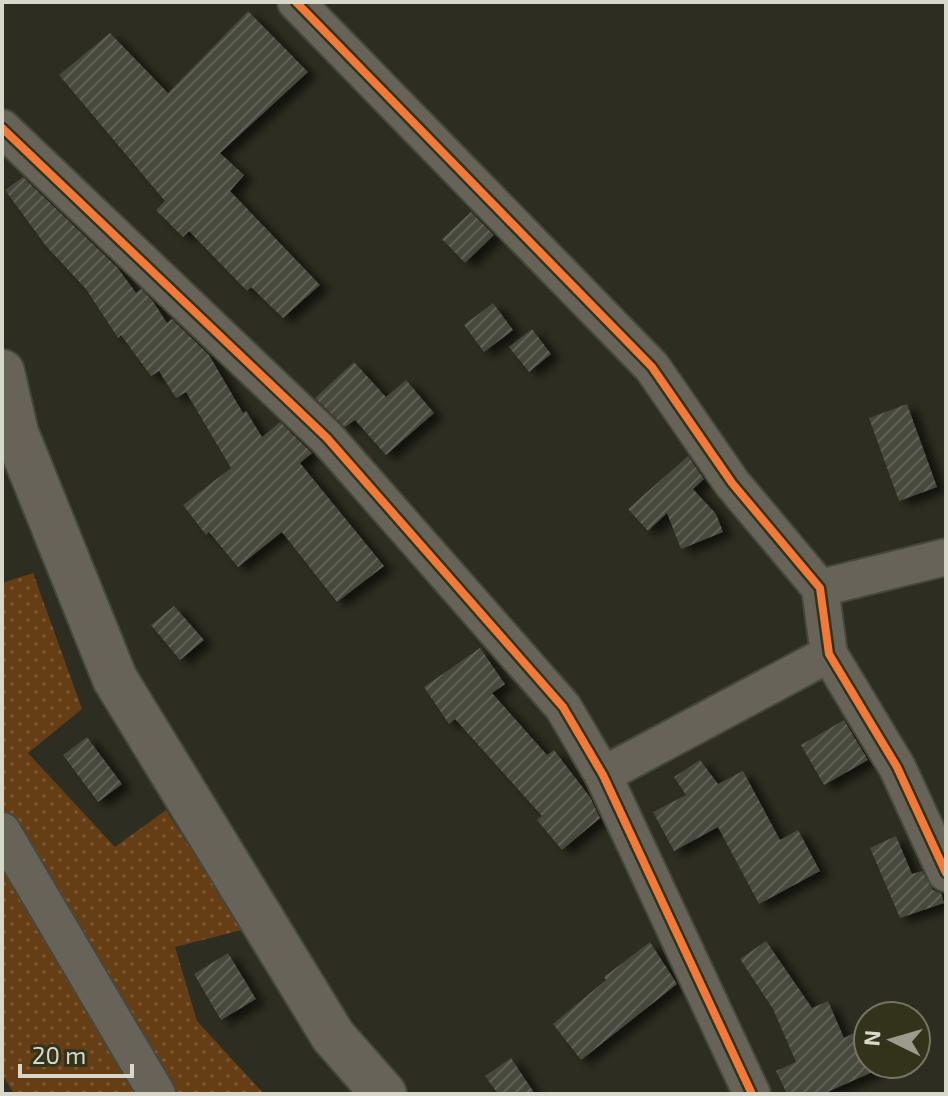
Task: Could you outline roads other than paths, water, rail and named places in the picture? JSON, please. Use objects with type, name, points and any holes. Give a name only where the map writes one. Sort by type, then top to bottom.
[{"type":"street","points":[[296,2],[652,367],[732,483],[820,588],[829,654],[897,767],[946,873]]},
{"type":"street","points":[[2,128],[327,438],[563,707],[603,775],[752,1094]]},
{"type":"street","points":[[2,372],[16,433],[115,679],[333,1036],[384,1094]]},
{"type":"street","points":[[820,588],[946,557]]},
{"type":"street","points":[[603,775],[829,654]]},
{"type":"street","points":[[2,831],[157,1094]]}]
